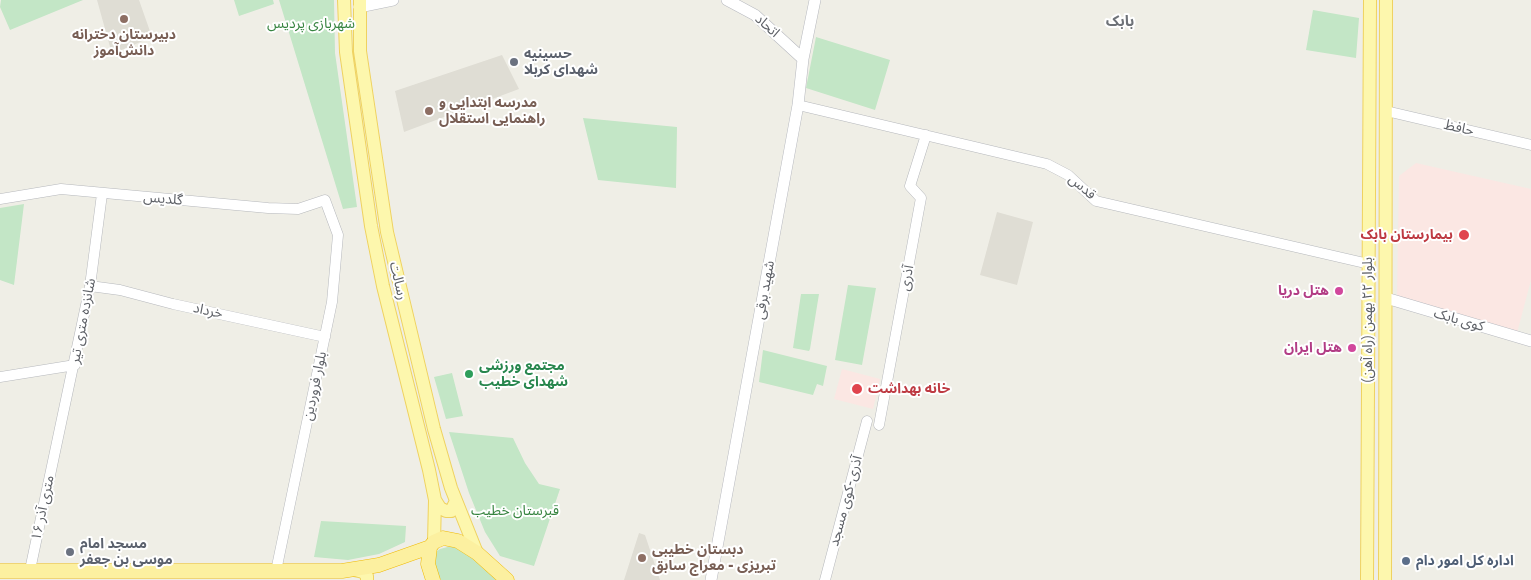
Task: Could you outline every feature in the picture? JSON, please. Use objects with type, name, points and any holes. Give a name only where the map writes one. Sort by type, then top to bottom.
[{"type":"highway","points":[[0,571],[354,570],[379,566],[432,545],[443,538],[458,541],[477,553],[506,580]]},
{"type":"highway","points":[[432,545],[428,564],[433,580]]},
{"type":"main road","name":"رسالت","points":[[344,0],[346,52],[371,226],[383,286],[430,470],[435,500],[432,545]]},
{"type":"main road","points":[[359,3],[393,0]]},
{"type":"main road","name":"اتحاد","points":[[727,0],[755,15],[803,59]]},
{"type":"main road","name":"شهید برقی","points":[[711,580],[798,105],[803,59],[816,0]]},
{"type":"main road","name":"بلوار ۲۲ بهمن (راه آهن)","points":[[1367,580],[1370,0]]},
{"type":"main road","name":"بلوار ۲۲ بهمن (راه آهن)","points":[[1385,580],[1386,0]]},
{"type":"main road","name":"رسالت","points":[[359,3],[360,51],[364,84],[387,232],[434,429],[456,501],[477,553]]},
{"type":"main road","name":"کوی بابک","points":[[1386,298],[1531,341]]},
{"type":"main road","points":[[435,500],[440,508],[446,511],[450,511],[456,501]]},
{"type":"main road","points":[[354,570],[363,572],[367,576],[367,580]]},
{"type":"street","name":"قدس","points":[[798,105],[1046,164],[1068,175],[1096,201],[1369,264]]},
{"type":"street","name":"حافظ","points":[[1386,111],[1531,145]]},
{"type":"street","name":"آذری","points":[[879,425],[921,198],[910,186],[926,136]]},
{"type":"street","name":"گلدیس","points":[[0,199],[61,189],[102,194],[298,209],[325,200]]},
{"type":"street","name":"شانزده متری تیر","points":[[56,446],[75,365],[90,286],[102,194]]},
{"type":"street","name":"بلوار فروردین","points":[[276,571],[332,302],[338,235],[325,200]]},
{"type":"street","name":"خرداد","points":[[90,286],[120,290],[173,304],[325,337]]},
{"type":"street","points":[[0,377],[75,365]]},
{"type":"street","name":"آذری-کوی مسجد","points":[[825,580],[867,421]]},
{"type":"street","name":"۱۶ متری آذر","points":[[30,570],[56,446]]},
{"type":"shaded area","name":"دبیرستان دخترانه دانش‌آموز","points":[[97,0],[139,0],[152,37],[112,54]]},
{"type":"shaded area","name":"مدرسه ابتدایی و راهنمایی استقلال","points":[[502,55],[519,89],[404,132],[395,91]]},
{"type":"shaded area","name":"بیمارستان بابک","points":[[1416,163],[1531,189],[1531,280],[1517,333],[1397,296],[1399,176]]},
{"type":"shaded area","points":[[997,212],[1033,222],[1017,285],[980,275]]},
{"type":"shaded area","name":"خانه بهداشت","points":[[842,369],[880,379],[873,409],[834,399]]},
{"type":"shaded area","name":"دبستان خطیبی تبریزی - معراج سابق","points":[[639,533],[645,535],[660,580],[624,580]]},
{"type":"green space","points":[[1,0],[83,0],[10,30],[0,7]]},
{"type":"green space","points":[[234,0],[273,0],[274,4],[239,16]]},
{"type":"green space","name":"شهربازی پردیس","points":[[279,0],[334,0],[335,53],[357,207],[343,209]]},
{"type":"green space","points":[[1313,10],[1359,18],[1356,58],[1306,50]]},
{"type":"green space","points":[[816,37],[890,60],[875,110],[806,88]]},
{"type":"green space","points":[[583,118],[677,127],[676,188],[598,180]]},
{"type":"green space","points":[[24,204],[14,285],[0,280],[0,208]]},
{"type":"green space","points":[[848,285],[876,288],[862,365],[835,360]]},
{"type":"green space","points":[[801,294],[819,294],[809,351],[793,348]]},
{"type":"green space","points":[[763,350],[827,366],[823,386],[817,384],[813,395],[759,382]]},
{"type":"green space","points":[[452,373],[463,416],[446,419],[434,377]]},
{"type":"green space","name":"قبرستان خطیب","points":[[449,432],[513,438],[525,463],[539,484],[560,489],[534,566],[500,556],[485,532],[469,493]]},
{"type":"green space","points":[[321,521],[406,526],[405,542],[379,554],[348,560],[314,557]]},
{"type":"green space","points":[[451,546],[461,550],[477,562],[496,580],[441,580],[436,572],[435,556],[440,549]]},
{"type":"place","name":"دبیرستان دخترانه دانش‌آموز","points":[[124,19]]},
{"type":"place","name":"حسینیه شهدای کربلا","points":[[514,62]]},
{"type":"place","name":"مدرسه ابتدایی و راهنمایی استقلال","points":[[429,111]]},
{"type":"place","name":"بیمارستان بابک","points":[[1464,235]]},
{"type":"place","name":"هتل دریا","points":[[1339,291]]},
{"type":"place","name":"هتل ایران","points":[[1352,348]]},
{"type":"place","name":"مجتمع ورزشی شهدای خطیب","points":[[469,374]]},
{"type":"place","name":"خانه بهداشت","points":[[857,389]]},
{"type":"place","name":"مسجد امام موسی بن جعفر","points":[[70,552]]},
{"type":"place","name":"دبستان خطیبی تبریزی - معراج سابق","points":[[642,558]]},
{"type":"place","name":"اداره کل امور دام","points":[[1406,561]]},
{"type":"district","name":"بابک","points":[[1120,22]]}]
